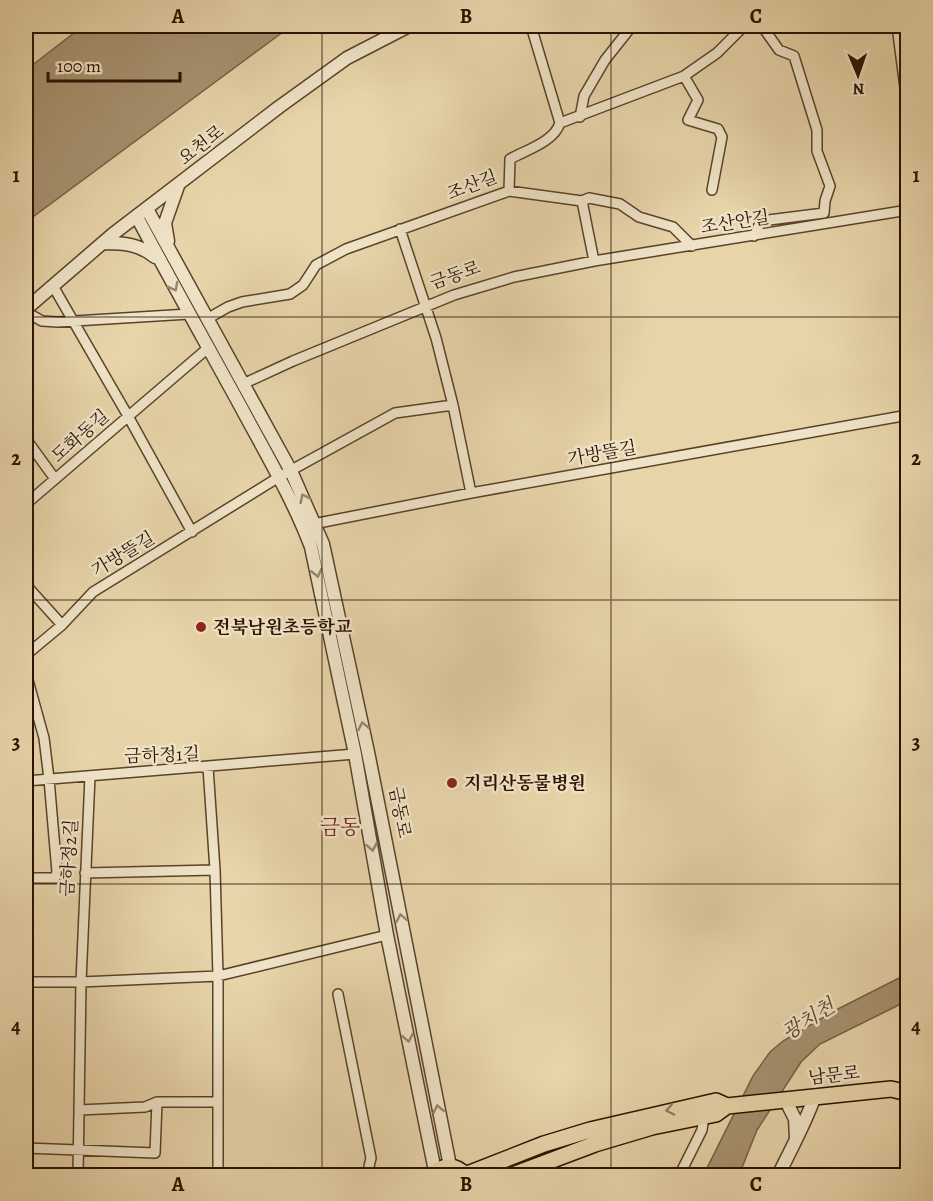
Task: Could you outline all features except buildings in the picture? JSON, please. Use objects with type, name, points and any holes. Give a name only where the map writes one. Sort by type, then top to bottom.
[{"type":"main road","name":"남문로","points":[[891,1089],[908,1080]]},
{"type":"main road","name":"남문로","points":[[727,1106],[891,1089],[908,1093]]},
{"type":"main road","points":[[439,1171],[456,1168],[466,1175],[544,1144],[592,1137],[652,1127],[716,1114],[727,1106],[716,1101],[592,1137],[510,1176]]},
{"type":"street","name":"요천로","points":[[189,314],[42,321],[26,311],[104,243],[279,107],[348,58],[409,26]]},
{"type":"street","points":[[531,26],[560,123]]},
{"type":"street","points":[[580,117],[584,96],[605,60],[632,26]]},
{"type":"street","name":"조산길","points":[[207,319],[242,302],[290,294],[303,285],[316,265],[346,249],[509,191],[510,159],[549,138],[558,130],[560,123],[684,76],[717,53],[744,26]]},
{"type":"street","points":[[754,236],[760,221],[824,213],[830,186],[818,151],[817,129],[794,57],[779,50],[762,26]]},
{"type":"street","points":[[897,26],[908,111]]},
{"type":"street","points":[[684,76],[698,100],[688,120],[718,129],[722,137],[712,190]]},
{"type":"street","points":[[172,254],[165,223],[179,185]]},
{"type":"street","name":"조산안길","points":[[509,191],[582,201],[589,198],[620,204],[639,217],[672,227],[692,246],[908,210]]},
{"type":"street","points":[[582,201],[594,261]]},
{"type":"street","name":"금동로","points":[[142,213],[172,254],[291,471],[309,524],[355,754],[387,935],[439,1171]]},
{"type":"street","name":"금동로","points":[[142,213],[160,260],[189,314],[279,477],[323,543],[333,583],[439,1171]]},
{"type":"street","points":[[400,230],[436,338],[453,405],[471,493]]},
{"type":"street","points":[[104,243],[128,243],[145,248],[160,260]]},
{"type":"street","name":"금동로","points":[[243,384],[454,294],[514,277],[594,261],[692,246]]},
{"type":"street","name":"도화동길","points":[[53,286],[192,532]]},
{"type":"street","name":"도화동길","points":[[26,504],[208,348]]},
{"type":"street","points":[[279,477],[394,413],[453,405]]},
{"type":"street","name":"가방뜰길","points":[[309,524],[908,416]]},
{"type":"street","points":[[26,439],[55,479]]},
{"type":"street","name":"가방뜰길","points":[[26,655],[62,625],[93,592],[279,477]]},
{"type":"street","points":[[26,585],[62,625]]},
{"type":"street","points":[[26,673],[44,738],[50,779]]},
{"type":"street","points":[[208,767],[355,754]]},
{"type":"street","name":"금하정1길","points":[[90,776],[208,767],[216,870],[218,1176]]},
{"type":"street","points":[[26,781],[90,776]]},
{"type":"street","name":"금하정2길","points":[[78,1176],[81,982],[90,776]]},
{"type":"street","name":"금하정2길","points":[[26,878],[55,878],[57,872],[50,779]]},
{"type":"street","points":[[85,873],[216,870]]},
{"type":"street","points":[[26,982],[218,976],[387,935]]},
{"type":"street","points":[[338,994],[371,1158],[368,1171],[360,1176]]},
{"type":"street","points":[[778,1176],[804,1126],[815,1096]]},
{"type":"street","points":[[783,1100],[795,1119],[796,1138]]},
{"type":"street","points":[[79,1110],[144,1107],[157,1102],[218,1102]]},
{"type":"street","points":[[26,1148],[79,1152],[155,1153],[157,1102]]},
{"type":"street","points":[[679,1176],[702,1130],[704,1116]]},
{"type":"shaded area","points":[[83,26],[291,26],[26,222],[26,70]]},
{"type":"shaded area","points":[[907,974],[907,1001],[820,1044],[801,1062],[757,1130],[739,1175],[703,1176],[753,1076],[770,1052],[783,1041],[836,1010]]},
{"type":"place","name":"전북남원초등학교","points":[[201,627]]},
{"type":"place","name":"지리산동물병원","points":[[452,783]]},
{"type":"district","name":"금동","points":[[340,827]]},
{"type":"water label","name":"광치천","points":[[808,1019]]}]
